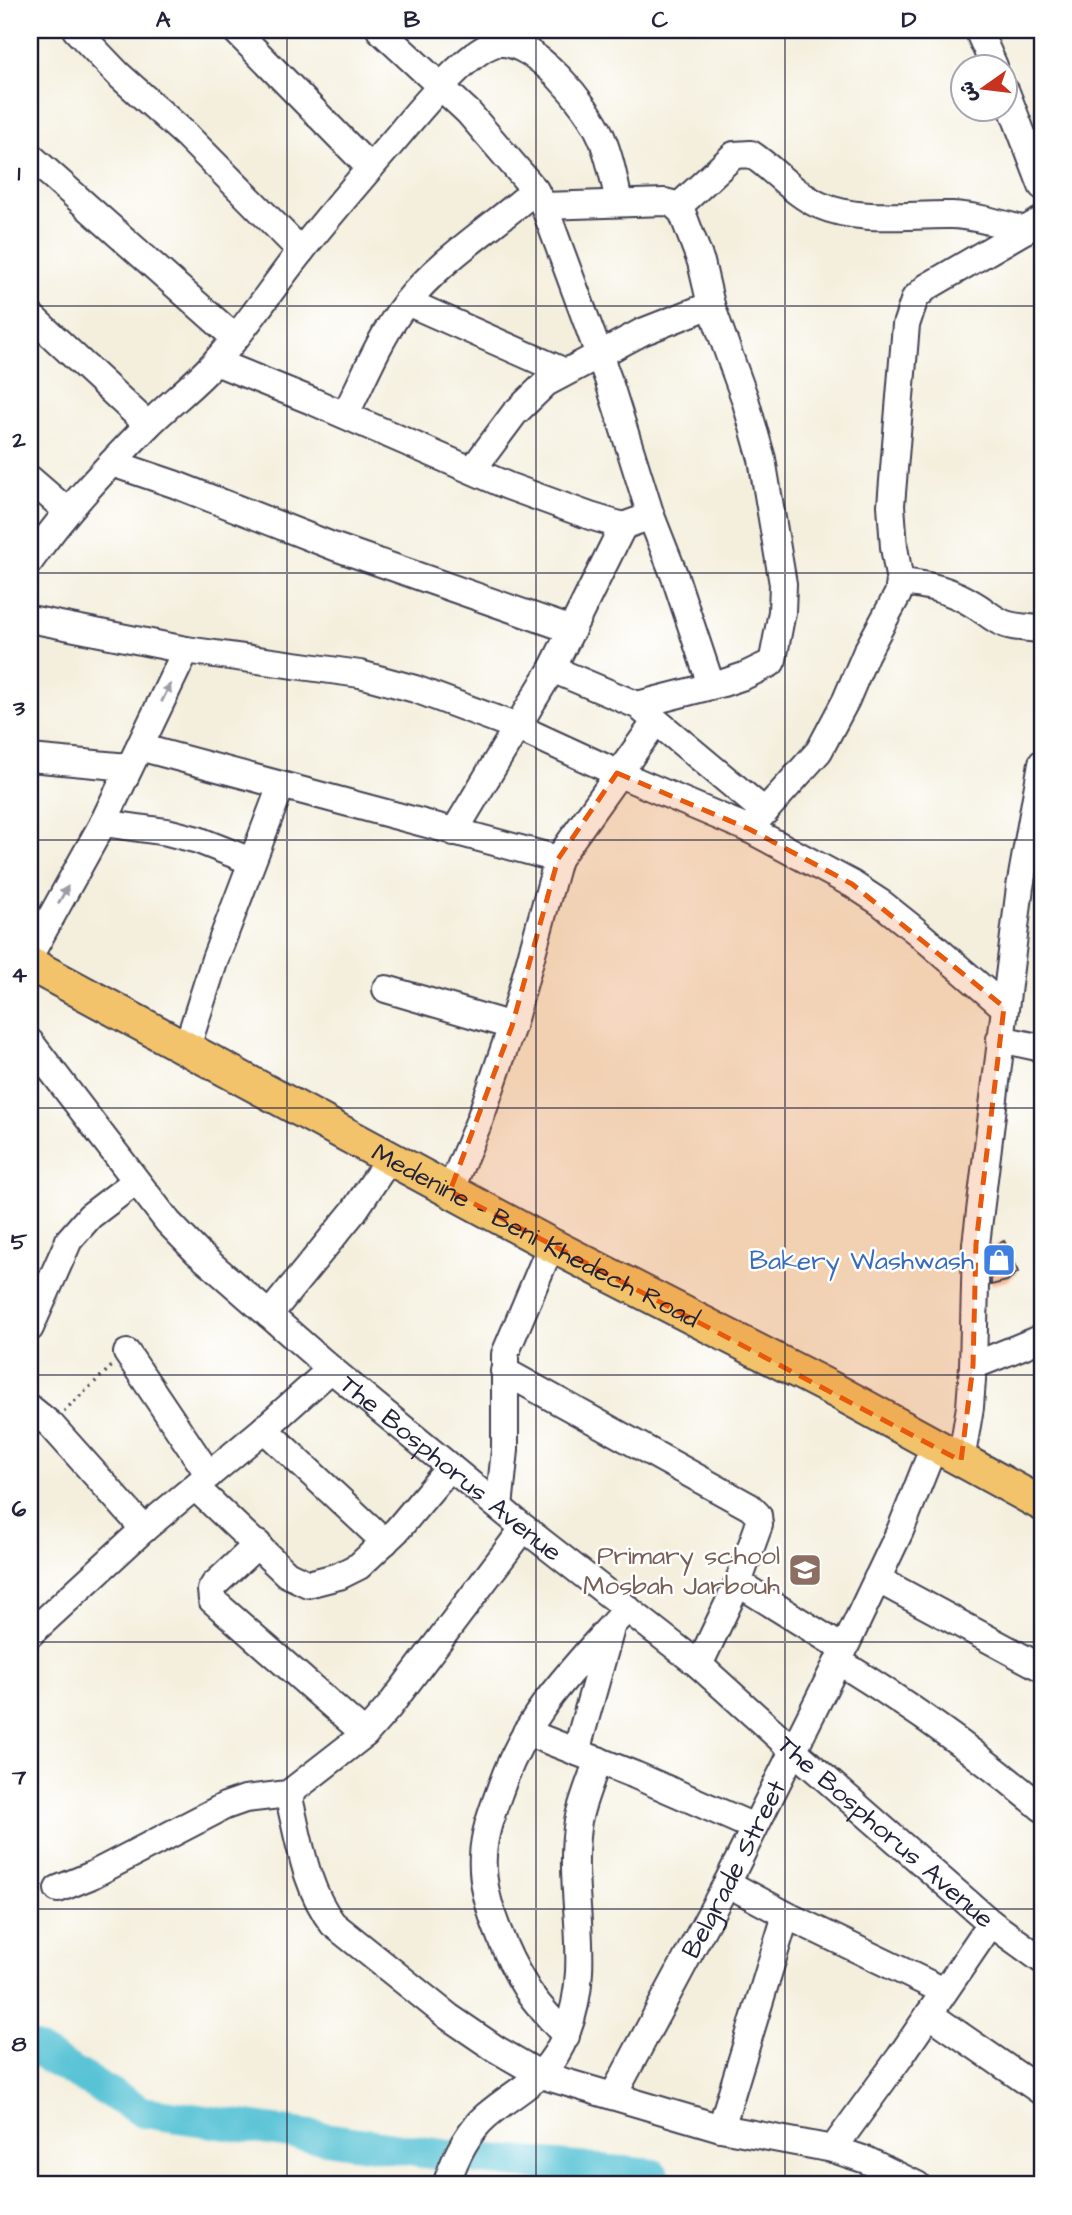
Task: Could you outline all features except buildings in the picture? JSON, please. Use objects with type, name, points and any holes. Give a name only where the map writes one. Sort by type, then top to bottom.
[{"type":"main road","name":"Medenine - Beni Khedech Road","points":[[30,964],[389,1159],[836,1391],[1042,1504]]},
{"type":"street","points":[[76,30],[119,75],[186,135],[301,251]]},
{"type":"street","points":[[235,30],[370,168]]},
{"type":"street","points":[[380,30],[468,112],[540,198],[600,355],[651,516],[710,685]]},
{"type":"street","points":[[978,30],[988,52]]},
{"type":"street","points":[[30,561],[67,511],[148,425],[216,362],[301,251],[441,87],[487,46],[503,43],[519,47],[543,64],[583,105],[600,134],[611,165],[619,202]]},
{"type":"street","points":[[1017,122],[1042,186]]},
{"type":"street","points":[[678,207],[733,155],[751,154],[795,191],[835,210],[881,216],[955,215],[1034,225]]},
{"type":"street","points":[[30,156],[235,338]]},
{"type":"street","points":[[345,415],[387,334],[407,302],[439,269],[540,198],[665,202],[678,207],[701,261],[711,305],[745,399],[762,459],[783,584],[780,630],[771,663],[744,676],[710,685],[647,713],[617,774],[558,859],[512,1027],[480,1119],[450,1191]]},
{"type":"street","points":[[757,821],[819,751],[898,594],[900,582],[891,505],[909,310],[915,298],[927,286],[1034,225]]},
{"type":"street","points":[[407,302],[565,372]]},
{"type":"street","points":[[473,470],[514,414],[546,383],[642,332],[711,305]]},
{"type":"street","points":[[30,315],[148,425]]},
{"type":"street","points":[[216,362],[508,486],[623,526],[651,516]]},
{"type":"street","points":[[112,463],[174,484],[335,547],[572,630]]},
{"type":"street","points":[[30,480],[67,511]]},
{"type":"street","points":[[454,832],[552,670],[623,526]]},
{"type":"street","points":[[900,582],[919,584],[953,594],[972,603],[994,620],[1008,625],[1042,629]]},
{"type":"street","points":[[30,619],[186,650],[359,674],[415,689],[517,727],[617,774],[757,821]]},
{"type":"street","points":[[30,955],[103,823],[186,650]]},
{"type":"street","points":[[552,670],[647,713],[757,821],[881,903],[1004,1007]]},
{"type":"street","points":[[30,758],[134,757],[281,786],[558,859]]},
{"type":"street","name":"Belgrade Street","points":[[613,2096],[727,1883],[841,1655],[918,1490],[948,1453],[973,1366],[976,1244],[1022,875],[1042,764]]},
{"type":"street","points":[[186,1050],[215,959],[281,786]]},
{"type":"street","points":[[103,823],[167,832],[251,861]]},
{"type":"street","points":[[386,989],[512,1027]]},
{"type":"street","points":[[1000,1038],[1042,1048]]},
{"type":"street","name":"The Bosphorus Avenue","points":[[30,1042],[168,1222],[197,1252],[331,1369],[524,1528],[620,1617],[699,1665],[991,1923],[1042,1960]]},
{"type":"street","points":[[269,1315],[354,1210],[389,1159]]},
{"type":"street","points":[[30,1328],[69,1240],[90,1216],[136,1181]]},
{"type":"street","points":[[499,1507],[505,1450],[504,1371],[508,1344],[551,1245]]},
{"type":"street","points":[[973,1366],[1042,1338]]},
{"type":"street","points":[[128,1353],[202,1481],[287,1574],[308,1584],[351,1572],[386,1542],[450,1467]]},
{"type":"street","points":[[30,1634],[144,1529],[331,1369]]},
{"type":"street","points":[[504,1371],[755,1511],[759,1525],[738,1583],[699,1665]]},
{"type":"street","points":[[30,1408],[51,1425],[144,1529]]},
{"type":"street","points":[[264,1429],[386,1542]]},
{"type":"street","points":[[58,1889],[90,1876],[225,1806],[245,1799],[288,1794],[365,1734],[405,1687],[524,1528]]},
{"type":"street","points":[[258,1544],[214,1586],[210,1595],[212,1600],[365,1734]]},
{"type":"street","points":[[877,1579],[1042,1668]]},
{"type":"street","points":[[738,1583],[954,1738],[1042,1808]]},
{"type":"street","points":[[566,2036],[539,2005],[515,1968],[486,1893],[483,1858],[488,1826],[504,1779],[526,1732],[547,1700],[620,1617]]},
{"type":"street","points":[[446,2185],[452,2166],[484,2118],[541,2075],[566,2036],[579,1988],[576,1856],[578,1821],[587,1756],[620,1617]]},
{"type":"street","points":[[526,1732],[754,1827]]},
{"type":"street","points":[[288,1794],[313,1889],[321,1908],[333,1924],[449,2017],[496,2049],[541,2075],[721,2128],[833,2149],[866,2160],[917,2185]]},
{"type":"street","points":[[727,1883],[944,1991]]},
{"type":"street","points":[[721,2128],[786,1914]]},
{"type":"street","points":[[833,2149],[991,1923]]},
{"type":"street","points":[[929,2014],[1042,2092]]},
{"type":"path","points":[[51,1425],[76,1398],[128,1353]]},
{"type":"highlighted area","points":[[617,773],[749,829],[852,884],[1004,1007],[976,1244],[973,1366],[961,1461],[450,1191],[512,1026],[558,859]]},
{"type":"waterway","points":[[30,2047],[143,2112],[457,2157],[654,2175]]},
{"type":"waterway","points":[[654,2175],[732,2185]]},
{"type":"place","name":"Bakery Washwash","points":[[999,1260]]},
{"type":"place","name":"Primary school Mosbah Jarbouh","points":[[805,1570]]}]
